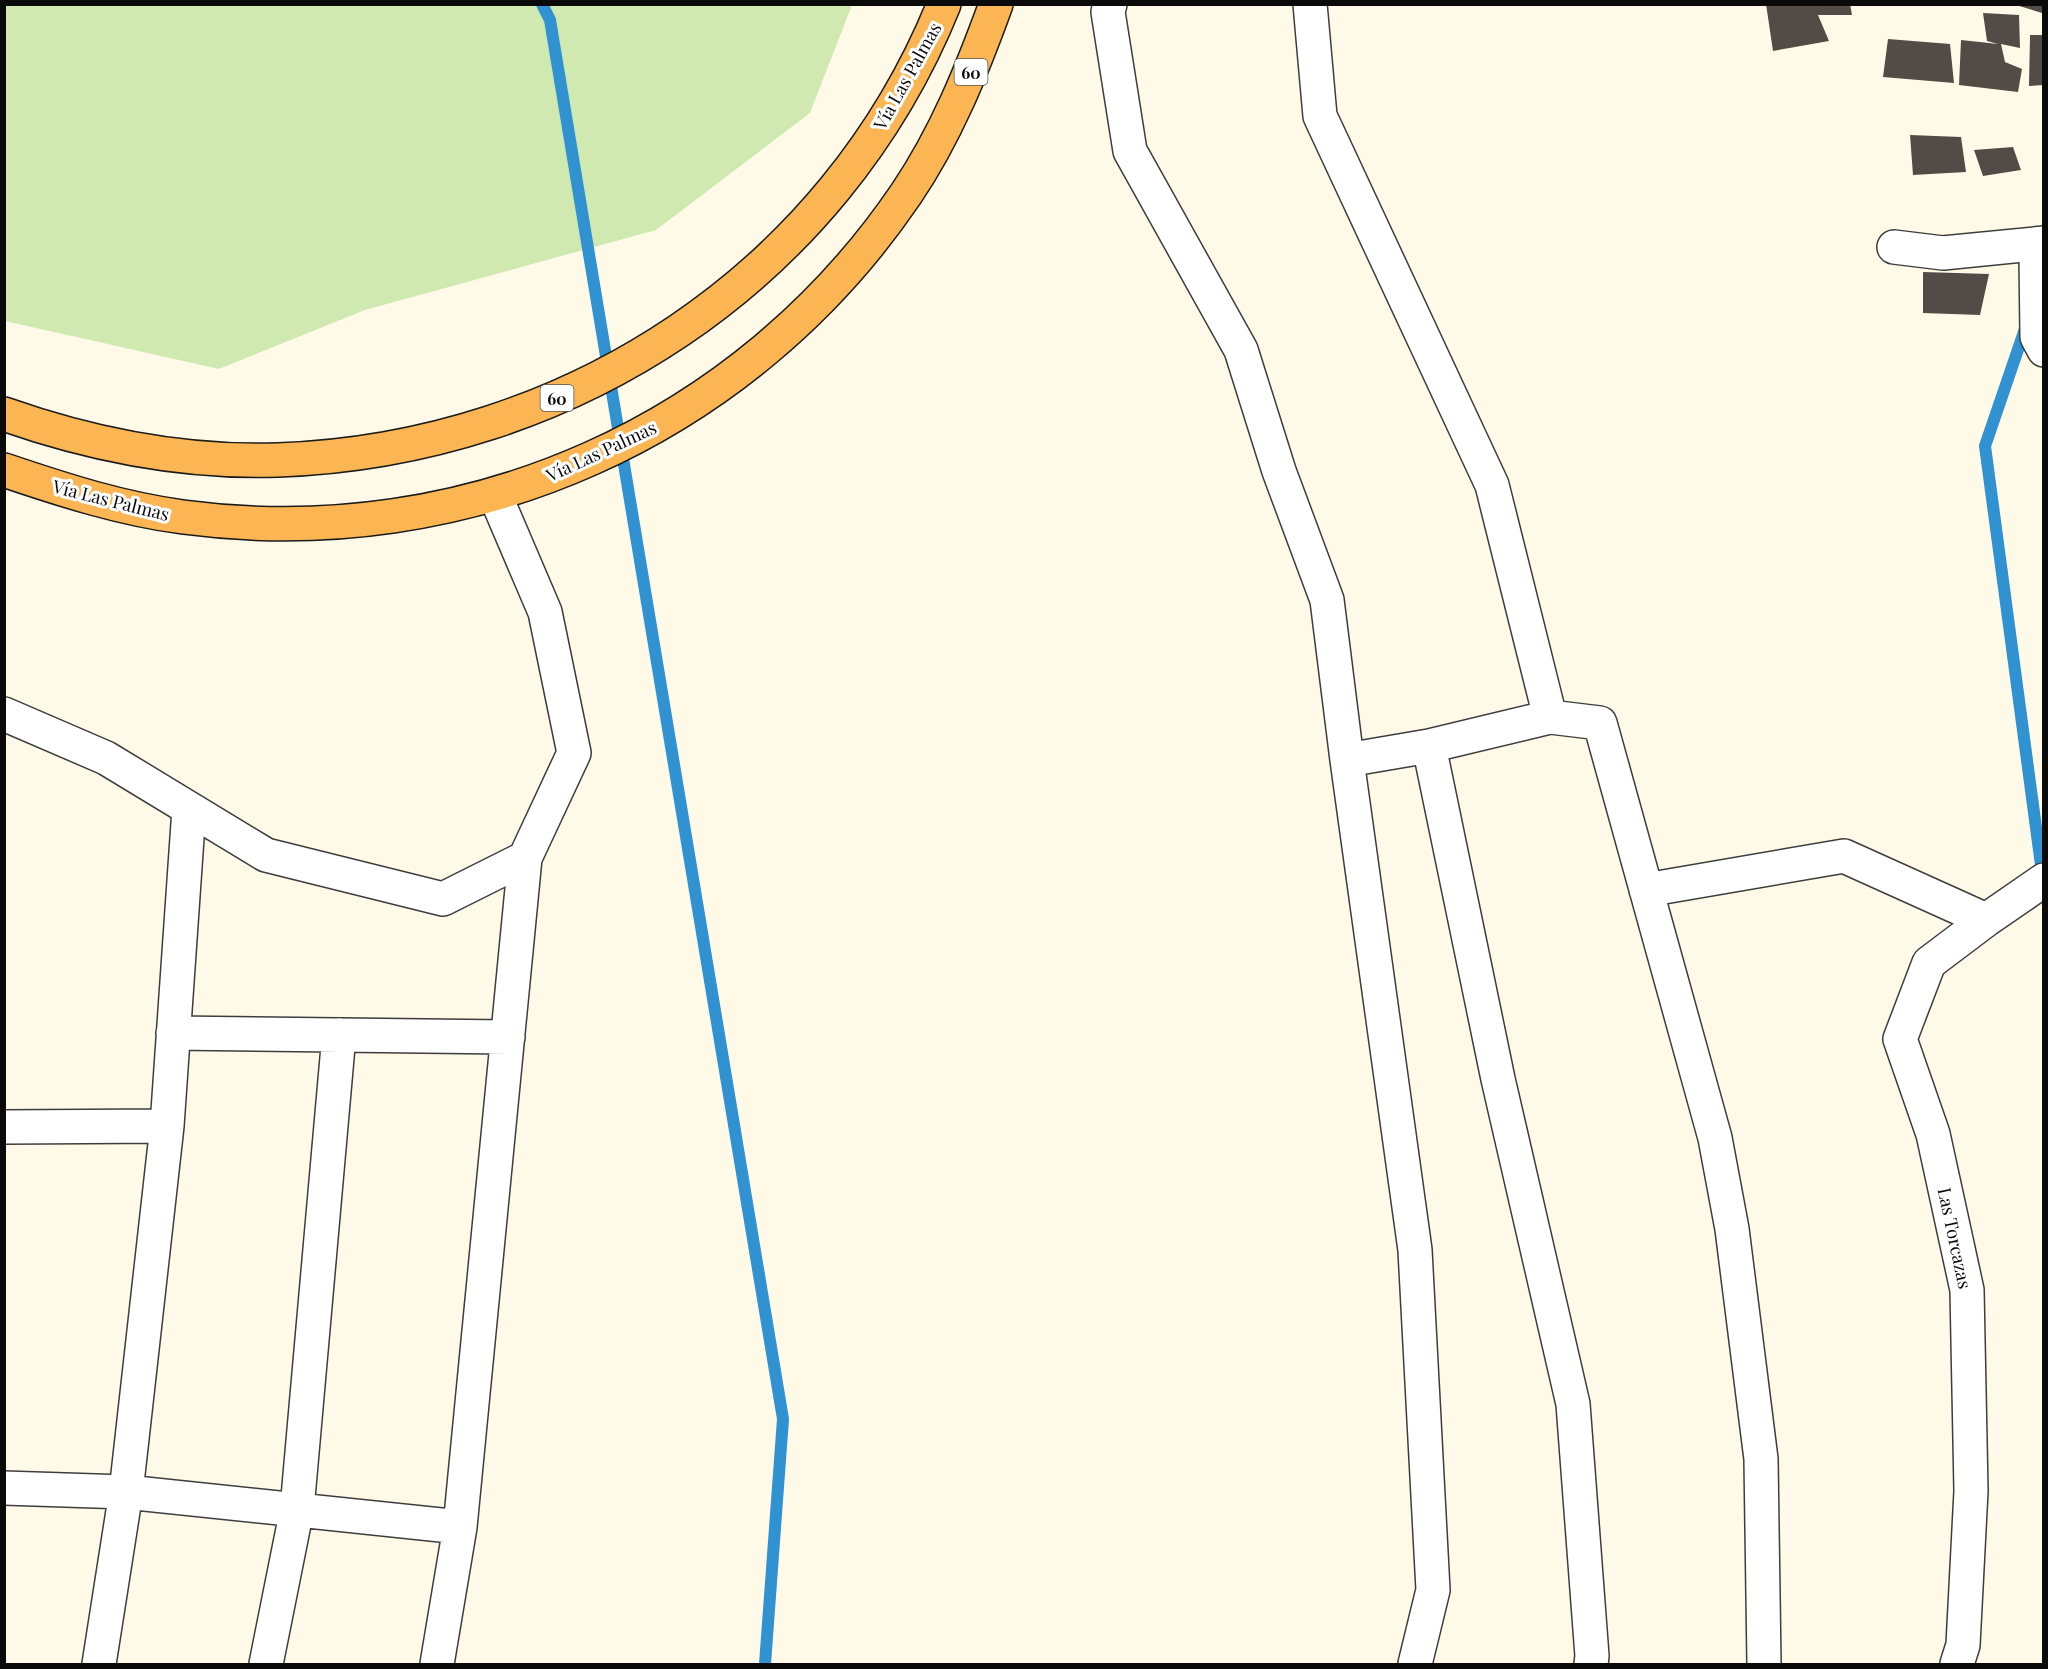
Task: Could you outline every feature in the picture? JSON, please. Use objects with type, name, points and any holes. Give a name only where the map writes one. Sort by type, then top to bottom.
[{"type":"highway","name":"Vía Las Palmas","points":[[4,414],[95,441],[155,452],[215,459],[276,460],[337,457],[386,450],[455,435],[517,415],[577,390],[633,360],[688,325],[739,286],[787,242],[830,194],[869,143],[904,89],[944,4]]},
{"type":"highway","name":"Vía Las Palmas","points":[[4,470],[59,489],[120,506],[182,517],[245,523],[308,525],[371,520],[434,510],[495,495],[556,474],[616,448],[673,416],[727,380],[778,339],[826,294],[868,245],[894,210],[940,136],[969,78],[996,4]]},
{"type":"street","points":[[1110,4],[1108,12],[1130,151],[1241,350],[1279,471],[1327,600],[1415,1250],[1433,1590],[1415,1665]]},
{"type":"street","points":[[1310,4],[1320,116],[1492,485],[1550,717]]},
{"type":"street","points":[[1894,247],[1943,253],[2043,245]]},
{"type":"street","points":[[2043,245],[2036,255],[2037,337],[2043,350]]},
{"type":"street","points":[[437,1665],[460,1527],[525,858],[574,753],[545,612],[495,495]]},
{"type":"street","points":[[4,714],[106,758],[267,855],[442,899],[525,858]]},
{"type":"street","points":[[1347,760],[1429,746],[1550,717],[1600,723],[1715,1138],[1732,1229],[1761,1459],[1764,1665]]},
{"type":"street","points":[[1429,746],[1498,1079],[1573,1404],[1591,1665]]},
{"type":"street","points":[[99,1665],[126,1492],[167,1126],[189,809]]},
{"type":"street","points":[[1646,890],[1844,856],[1986,920]]},
{"type":"street","name":"Las Torcazas","points":[[1957,1665],[1963,1645],[1971,1491],[1967,1290],[1933,1134],[1900,1039],[1929,963],[2043,880]]},
{"type":"street","points":[[173,1033],[508,1037]]},
{"type":"street","points":[[266,1665],[297,1509],[339,1035]]},
{"type":"street","points":[[4,1127],[167,1126]]},
{"type":"street","points":[[4,1488],[126,1492],[460,1527]]},
{"type":"green space","points":[[5,4],[852,5],[810,113],[656,230],[365,310],[219,369],[5,321]]},
{"type":"building","points":[[1766,4],[1850,4],[1852,15],[1818,15],[1829,41],[1773,51]]},
{"type":"building","points":[[2016,5],[2044,5],[2044,7],[2042,13]]},
{"type":"building","points":[[1983,13],[2019,15],[2020,48],[2001,44],[2005,62],[2022,69],[2018,92],[1959,85],[1961,40],[1998,44],[1987,41]]},
{"type":"building","points":[[2030,35],[2044,35],[2044,85],[2029,86]]},
{"type":"building","points":[[1888,39],[1950,44],[1954,83],[1883,77]]},
{"type":"building","points":[[1910,135],[1961,137],[1966,172],[1913,175]]},
{"type":"building","points":[[2013,147],[2021,170],[1983,176],[1974,150]]},
{"type":"building","points":[[1923,272],[1989,274],[1980,315],[1923,313]]},
{"type":"waterway","points":[[542,4],[550,20],[783,1419],[765,1664]]},
{"type":"waterway","points":[[2026,326],[1985,446],[2043,880]]}]
